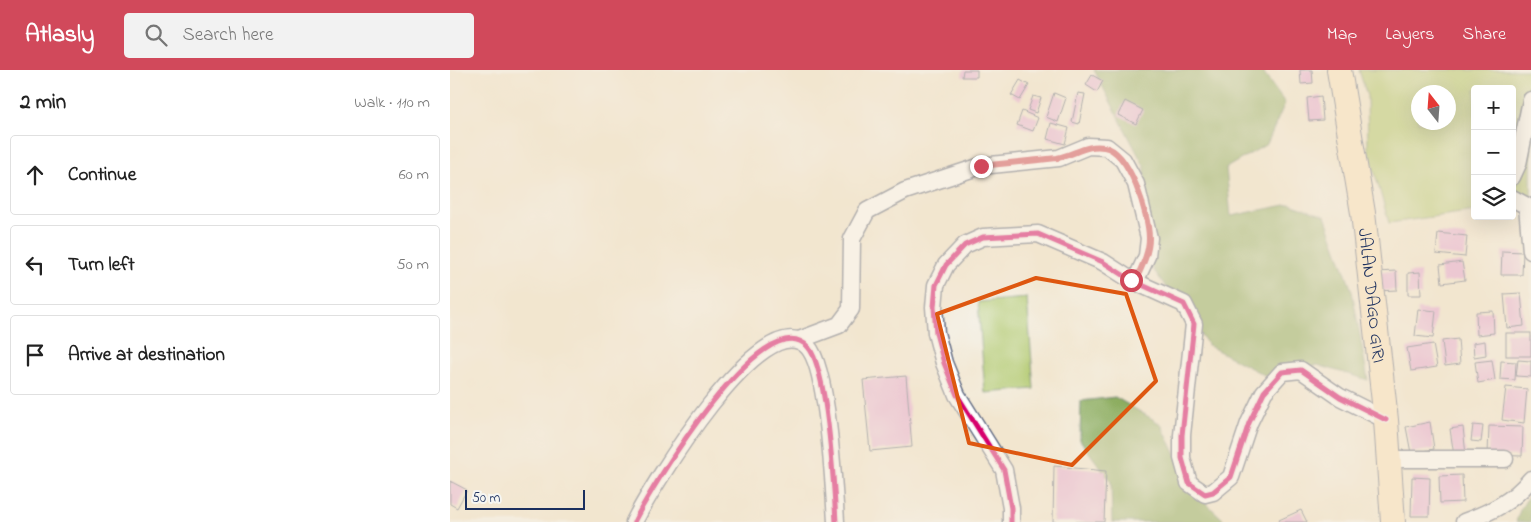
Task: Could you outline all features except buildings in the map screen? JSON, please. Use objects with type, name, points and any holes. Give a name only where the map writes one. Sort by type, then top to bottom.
[{"type":"main road","name":"JALAN DAGO GIRI","points":[[1339,70],[1363,213],[1386,420],[1393,522]]},
{"type":"street","points":[[1513,175],[1518,164],[1531,100]]},
{"type":"street","points":[[799,340],[839,325],[851,309],[852,239],[867,211],[905,191],[981,166],[1059,158],[1088,146],[1107,147],[1123,160],[1136,184],[1149,238],[1146,256],[1135,282]]},
{"type":"street","points":[[1516,200],[1527,206],[1531,251]]},
{"type":"street","points":[[1011,522],[1011,508],[1004,470],[957,395],[944,363],[936,333],[934,307],[936,285],[946,265],[964,246],[983,237],[1038,234],[1103,262],[1135,282],[1184,304],[1194,324],[1182,435],[1182,458],[1190,483],[1197,490],[1205,494],[1213,492],[1231,476],[1249,423],[1260,400],[1282,372],[1301,370],[1340,397],[1386,420]]},
{"type":"street","points":[[634,522],[653,486],[733,375],[749,359],[789,338],[799,340],[808,347],[818,368],[830,443],[836,522]]},
{"type":"street","points":[[1389,459],[1506,459]]},
{"type":"street","points":[[1464,522],[1492,512],[1519,494],[1531,478]]},
{"type":"highlighted area","points":[[1036,278],[1126,294],[1156,381],[1072,465],[969,443],[937,314]]},
{"type":"green space","points":[[1094,70],[1265,70],[1264,74],[1285,103],[1267,144],[1226,168],[1231,216],[1290,204],[1325,216],[1352,291],[1368,380],[1317,365],[1266,376],[1209,346],[1142,254],[1145,168]]},
{"type":"green space","points":[[1359,70],[1531,70],[1531,202],[1516,204],[1516,85],[1471,85],[1471,212],[1389,223],[1368,149],[1367,96]]},
{"type":"green space","points":[[1027,298],[1034,389],[985,393],[978,302]]},
{"type":"green space","points":[[1115,397],[1161,424],[1194,492],[1226,522],[1112,522],[1111,482],[1080,440],[1081,401]]},
{"type":"green space","points":[[1531,492],[1531,522],[1516,522],[1520,510]]},
{"type":"cycle path","points":[[1011,522],[1011,508],[1004,470],[957,395],[944,363],[936,333],[934,307],[936,285],[946,265],[965,245],[983,237],[1038,234],[1103,262],[1131,280],[1184,304],[1194,324],[1182,435],[1182,458],[1189,483],[1205,494],[1213,492],[1231,477],[1249,423],[1264,392],[1282,372],[1301,370],[1340,397],[1386,420]]},
{"type":"cycle path","points":[[634,522],[662,474],[710,404],[738,373],[764,350],[789,339],[808,347],[815,359],[821,379],[829,430],[836,522]]},
{"type":"route","points":[[981,166],[1059,158],[1088,146],[1107,147],[1123,160],[1136,184],[1149,238],[1146,256],[1135,282],[1131,280]]}]
